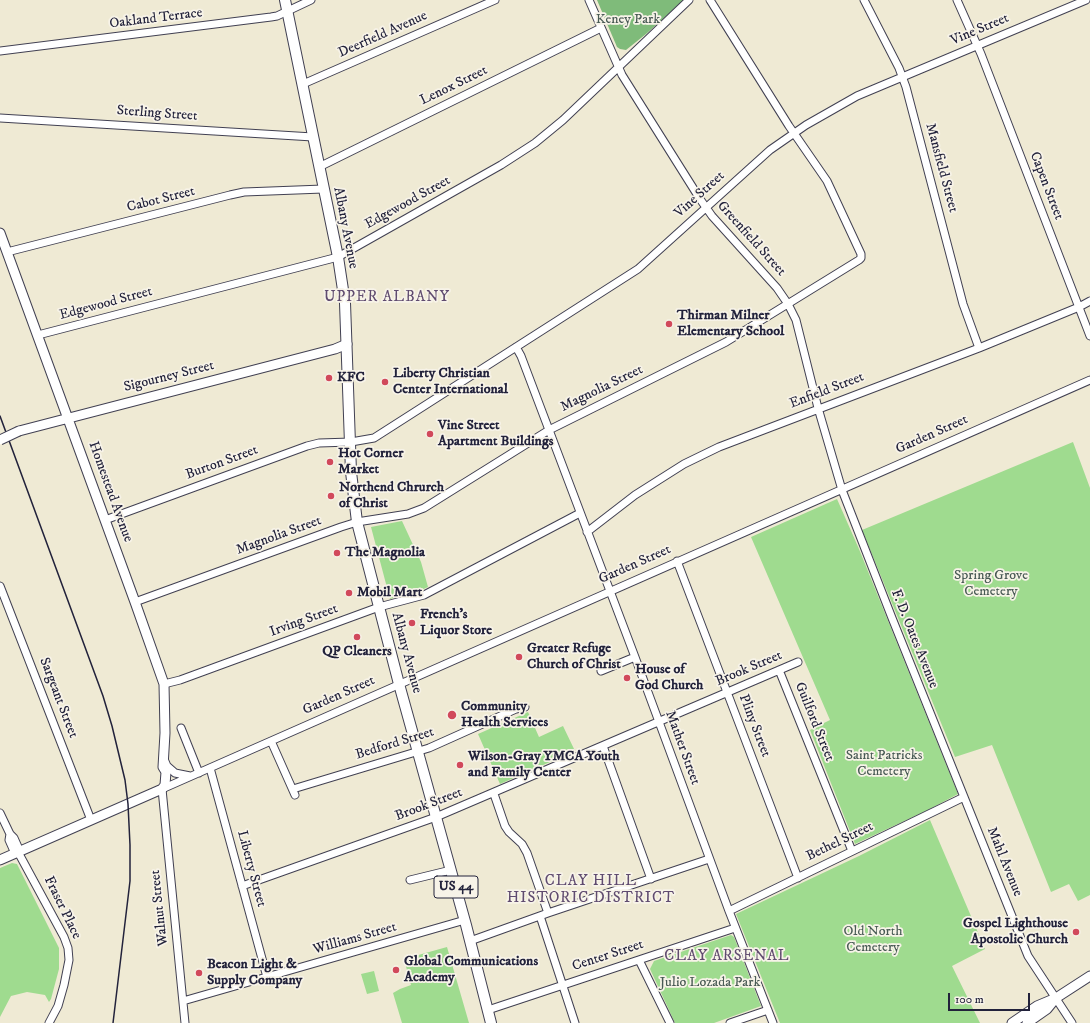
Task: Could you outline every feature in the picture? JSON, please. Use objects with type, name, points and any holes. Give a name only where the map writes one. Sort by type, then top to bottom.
[{"type":"highway","name":"Albany Avenue","points":[[285,0],[303,84],[318,167],[338,257],[345,303],[352,482],[357,522],[465,920],[491,1023]]},
{"type":"main road","name":"Homestead Avenue","points":[[0,233],[164,684],[165,733],[163,767],[160,772],[159,782],[162,790]]},
{"type":"main road","name":"Sigourney Street","points":[[0,440],[19,431],[335,349],[347,344]]},
{"type":"main road","name":"Garden Street","points":[[0,860],[162,790]]},
{"type":"main road","points":[[1012,1023],[1037,1006],[1056,998],[1090,976]]},
{"type":"main road","points":[[1027,1023],[1042,1013],[1056,998]]},
{"type":"street","name":"Oakland Terrace","points":[[0,51],[271,17],[311,0]]},
{"type":"street","name":"Deerfield Avenue","points":[[303,84],[494,0]]},
{"type":"street","name":"Greenfield Street","points":[[589,0],[618,68],[706,208],[778,288],[788,304],[796,320],[818,408],[842,490]]},
{"type":"street","name":"Edgewood Street","points":[[38,335],[338,257],[501,165],[535,143],[563,120],[689,0]]},
{"type":"street","points":[[710,0],[794,133]]},
{"type":"street","name":"Mansfield Street","points":[[864,0],[903,77],[963,304],[979,348]]},
{"type":"street","name":"Capen Street","points":[[957,0],[978,46],[1090,336]]},
{"type":"street","name":"Vine Street","points":[[351,442],[370,440],[377,436],[638,268],[770,150],[794,133],[844,103],[1086,0]]},
{"type":"street","name":"Lenox Street","points":[[318,167],[601,28]]},
{"type":"street","name":"Sterling Street","points":[[0,118],[313,137]]},
{"type":"street","name":"Magnolia Street","points":[[135,602],[341,527],[357,522],[408,514],[424,508],[549,430],[726,342],[859,260],[861,258],[861,254],[827,181],[794,133]]},
{"type":"street","name":"Cabot Street","points":[[7,252],[244,192],[324,189]]},
{"type":"street","name":"Enfield Street","points":[[587,532],[635,495],[684,464],[719,446],[979,348],[1079,308],[1090,301]]},
{"type":"street","name":"Mather Street","points":[[516,347],[522,356],[709,859],[773,1023]]},
{"type":"street","name":"Garden Street","points":[[162,790],[195,774],[610,592],[677,561],[842,490],[1090,380]]},
{"type":"street","name":"Burton Street","points":[[105,520],[301,448],[319,444],[351,442]]},
{"type":"street","name":"F. D. Oates Avenue","points":[[842,490],[964,797]]},
{"type":"street","name":"Irving Street","points":[[164,684],[180,680],[379,607],[424,595],[580,513]]},
{"type":"street","name":"Pliny Street","points":[[677,561],[798,878]]},
{"type":"street","name":"Sargeant Street","points":[[0,586],[91,820]]},
{"type":"street","points":[[601,671],[635,657]]},
{"type":"street","name":"Brook Street","points":[[242,886],[407,828],[494,794],[658,721],[798,662]]},
{"type":"street","name":"Guilford Street","points":[[779,670],[852,851]]},
{"type":"street","name":"Bedford Street","points":[[271,741],[294,792],[419,752],[516,709],[525,707]]},
{"type":"street","points":[[163,756],[167,766],[175,773],[195,774],[181,728]]},
{"type":"street","points":[[603,746],[650,879]]},
{"type":"street","name":"Liberty Street","points":[[210,768],[267,977]]},
{"type":"street","name":"Walnut Street","points":[[162,790],[163,815],[185,1023]]},
{"type":"street","points":[[494,794],[508,832],[522,844],[527,853],[548,913]]},
{"type":"street","name":"Bethel Street","points":[[729,911],[964,797]]},
{"type":"street","name":"Mahl Avenue","points":[[964,797],[1028,956],[1072,1023]]},
{"type":"street","name":"Fraser Place","points":[[0,813],[10,834],[14,838],[18,847],[18,852],[64,937],[68,948],[69,960],[64,985],[58,1006],[49,1023]]},
{"type":"street","points":[[470,941],[709,859]]},
{"type":"street","points":[[410,880],[451,870]]},
{"type":"street","points":[[540,916],[575,1023]]},
{"type":"street","name":"Williams Street","points":[[183,1001],[465,920]]},
{"type":"street","name":"Center Street","points":[[488,1010],[735,928]]},
{"type":"street","points":[[639,960],[670,1023]]},
{"type":"street","points":[[730,1023],[768,1010]]},
{"type":"green space","name":"Keney Park","points":[[597,0],[684,0],[626,50],[617,47]]},
{"type":"green space","name":"Spring Grove Cemetery","points":[[1073,442],[1090,488],[1090,895],[1078,901],[1069,884],[1051,892],[992,745],[955,757],[862,530]]},
{"type":"green space","name":"Saint Patricks Cemetery","points":[[837,499],[859,549],[958,794],[928,810],[855,844],[810,730],[830,720],[751,537]]},
{"type":"green space","points":[[402,521],[421,562],[428,587],[390,599],[371,527]]},
{"type":"green space","points":[[528,712],[539,737],[563,726],[575,751],[500,784],[478,734]]},
{"type":"green space","name":"Old North Cemetery","points":[[930,820],[985,949],[952,966],[980,1023],[780,1023],[736,914],[859,856]]},
{"type":"green space","points":[[12,863],[17,864],[59,948],[59,969],[49,1002],[45,995],[27,992],[11,996],[0,1017],[0,868]]},
{"type":"green space","name":"Julio Lozada Park","points":[[731,935],[734,937],[761,1006],[714,1023],[675,1023],[650,969],[654,961]]},
{"type":"green space","points":[[447,947],[469,1023],[402,1023],[393,993],[411,985],[404,959]]},
{"type":"green space","points":[[374,971],[379,991],[367,994],[361,974]]},
{"type":"railway","points":[[0,416],[103,696],[125,780],[128,804],[130,881],[113,1023]]},
{"type":"place","name":"Thirman Milner Elementary School","points":[[669,324]]},
{"type":"place","name":"KFC","points":[[329,378]]},
{"type":"place","name":"Liberty Christian Center International","points":[[385,382]]},
{"type":"place","name":"Vine Street Apartment Buildings","points":[[430,434]]},
{"type":"place","name":"Hot Corner Market","points":[[330,462]]},
{"type":"place","name":"Northend Chrurch of Christ","points":[[331,496]]},
{"type":"place","name":"The Magnolia","points":[[337,553]]},
{"type":"place","name":"Mobil Mart","points":[[349,593]]},
{"type":"place","name":"French's Liquor Store","points":[[412,623]]},
{"type":"place","name":"QP Cleaners","points":[[357,637]]},
{"type":"place","name":"Greater Refuge Church of Christ","points":[[519,657]]},
{"type":"place","name":"House of God Church","points":[[627,678]]},
{"type":"place","name":"Community Health Services","points":[[452,715]]},
{"type":"place","name":"Wilson-Gray YMCA Youth and Family Center","points":[[460,765]]},
{"type":"place","name":"Gospel Lighthouse Apostolic Church","points":[[1076,932]]},
{"type":"place","name":"Global Communications Academy","points":[[396,970]]},
{"type":"place","name":"Beacon Light & Supply Company","points":[[199,973]]},
{"type":"district","name":"UPPER ALBANY","points":[[387,298]]},
{"type":"district","name":"CLAY HILL HISTORIC DISTRICT","points":[[591,890]]},
{"type":"district","name":"CLAY ARSENAL","points":[[727,957]]}]
